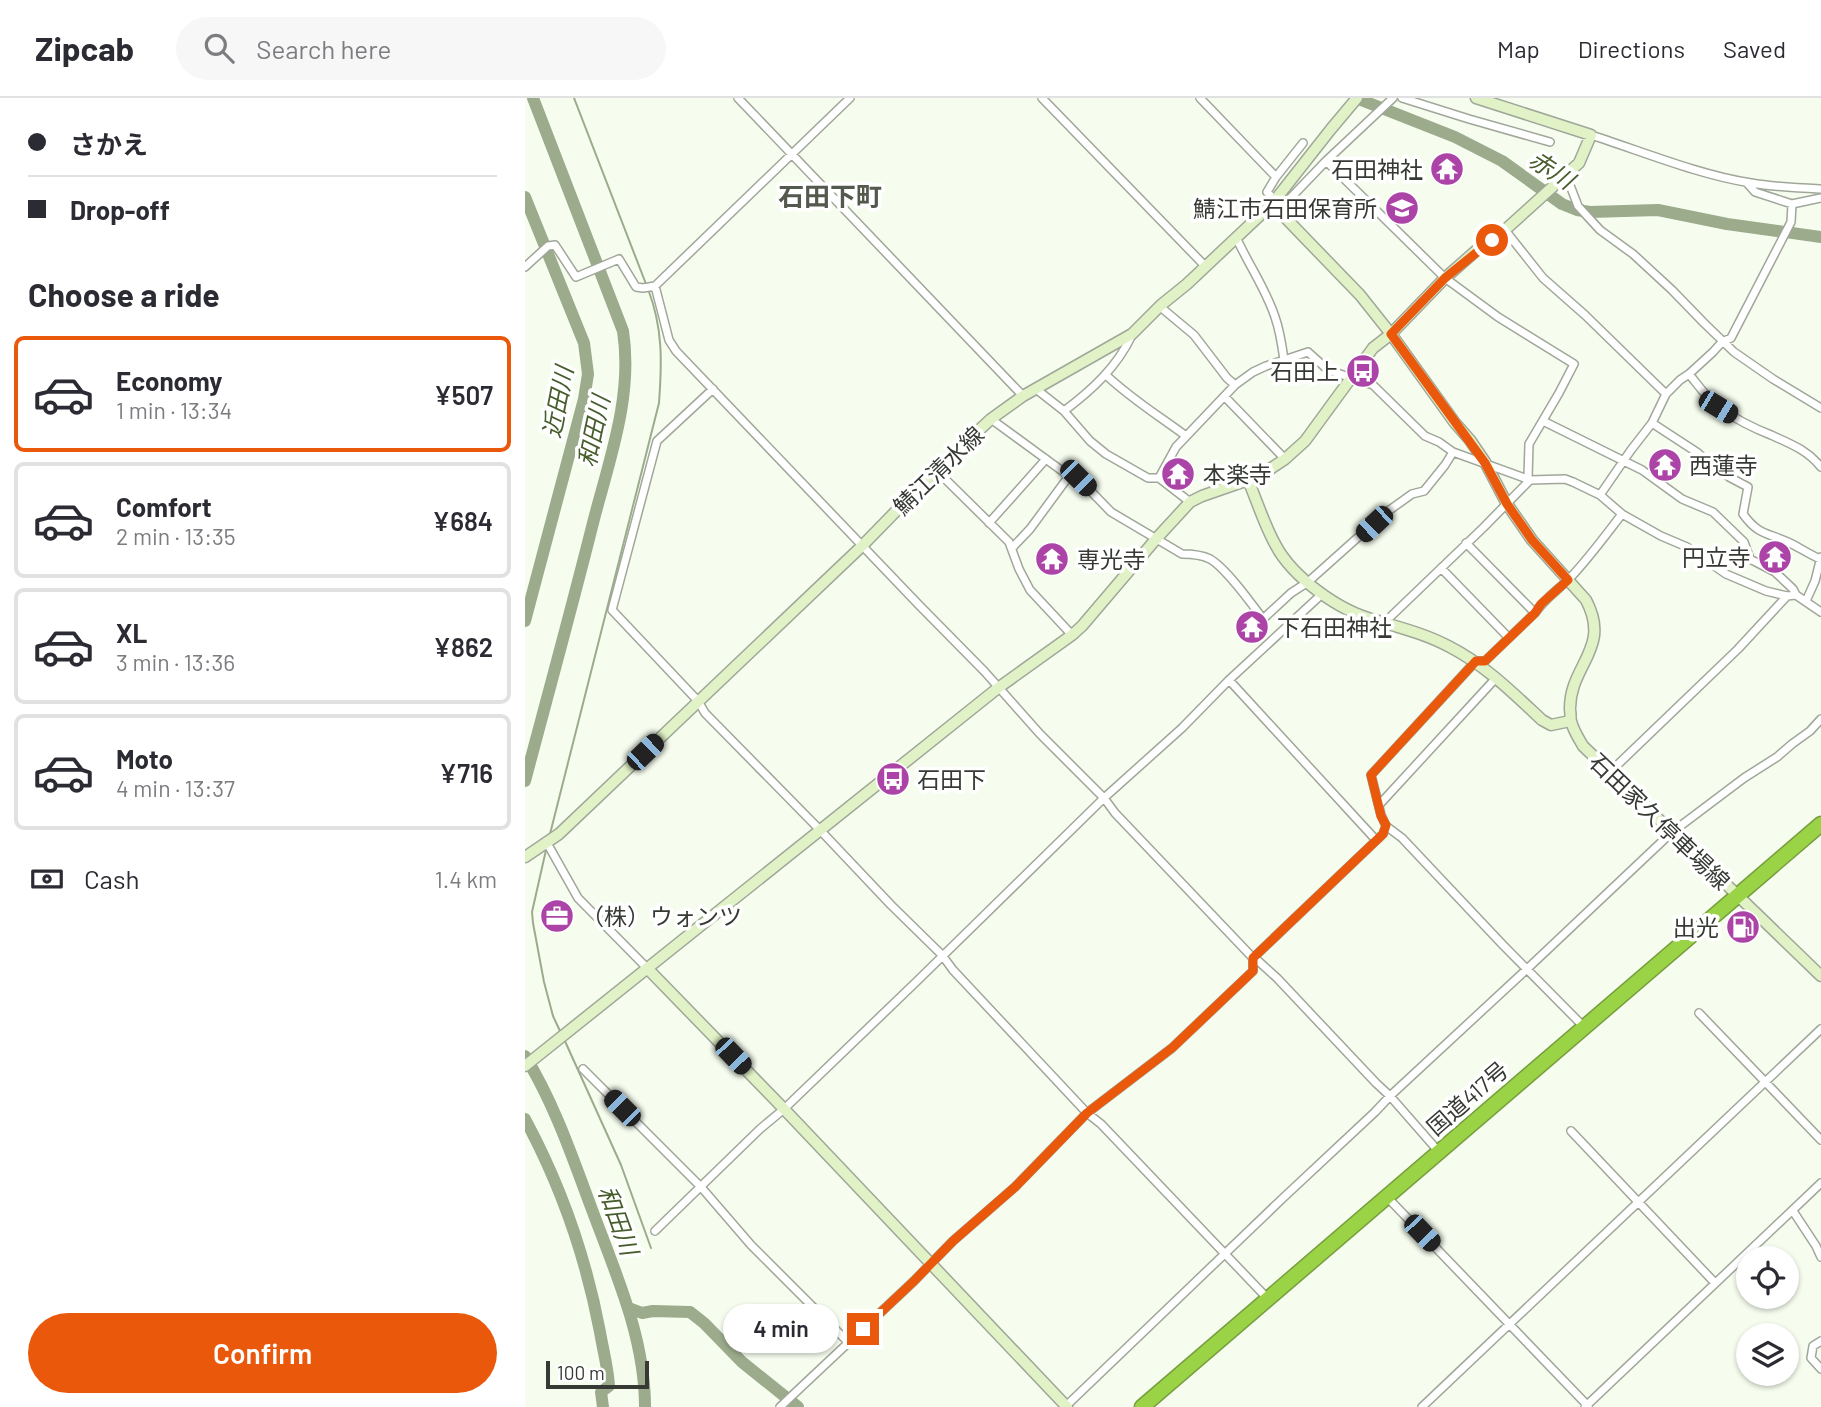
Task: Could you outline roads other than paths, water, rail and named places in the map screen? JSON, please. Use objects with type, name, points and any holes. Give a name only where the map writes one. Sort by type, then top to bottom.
[{"type":"highway","name":"国道417号","points":[[1142,1407],[1821,824]]},
{"type":"street","points":[[738,98],[1023,396]]},
{"type":"street","points":[[525,267],[548,246],[555,245],[576,277],[619,259],[636,287],[655,286],[850,98]]},
{"type":"street","points":[[1042,98],[1206,267]]},
{"type":"street","points":[[1200,98],[1276,177]]},
{"type":"street","name":"鯖江清水線","points":[[529,855],[559,834],[862,546],[936,470],[991,419],[1060,373],[1132,334],[1236,237],[1275,205],[1357,98]]},
{"type":"street","points":[[1275,205],[1393,98]]},
{"type":"street","points":[[1402,98],[1551,142]]},
{"type":"street","points":[[1476,98],[1680,164],[1747,182],[1821,190]]},
{"type":"street","points":[[525,1066],[998,688],[1072,635],[1191,502],[1248,480],[1285,459],[1305,441],[1373,348],[1391,334],[1445,278],[1505,230],[1579,163],[1591,135]]},
{"type":"street","points":[[1248,480],[1283,558],[1322,594],[1353,612],[1413,630],[1476,661],[1542,720],[1551,724],[1570,721],[1570,698],[1590,653],[1594,634],[1588,605],[1532,540],[1507,504],[1485,463],[1391,334],[1360,295],[1275,205],[1267,192],[1303,143]]},
{"type":"street","points":[[1325,161],[1445,278],[1498,317],[1574,364],[1529,444],[1529,479],[1507,504],[1385,622]]},
{"type":"street","points":[[1566,174],[1578,206],[1600,230],[1633,254],[1723,342],[1773,379],[1821,408]]},
{"type":"street","points":[[1747,182],[1755,192],[1791,204],[1821,198]]},
{"type":"street","points":[[1600,495],[1652,423],[1666,394],[1723,342],[1731,338],[1791,222],[1791,204]]},
{"type":"street","points":[[1505,230],[1543,278],[1666,394]]},
{"type":"street","points":[[1236,237],[1275,315],[1284,360]]},
{"type":"street","points":[[655,286],[669,340],[676,351],[985,672],[1115,813],[1390,1096],[1439,1152]]},
{"type":"street","points":[[1161,305],[1195,335],[1235,385]]},
{"type":"street","points":[[1064,411],[1106,375],[1124,352],[1132,334]]},
{"type":"street","points":[[1159,478],[1175,447],[1235,385],[1253,372],[1308,352],[1328,370],[1373,385],[1425,436],[1453,452],[1529,479],[1565,479],[1600,495],[1622,513],[1661,536],[1687,547],[1726,574],[1766,591],[1791,595],[1806,601],[1821,612]]},
{"type":"street","points":[[1689,374],[1718,407],[1748,425],[1810,454],[1821,467]]},
{"type":"street","points":[[1106,375],[1149,411],[1186,436]]},
{"type":"street","points":[[712,389],[657,441],[612,610],[698,701],[705,713],[942,955],[1087,1113],[1101,1124],[1268,1299]]},
{"type":"street","points":[[1035,389],[1064,411],[1105,454],[1148,478],[1159,478],[1191,502]]},
{"type":"street","points":[[1225,397],[1285,459]]},
{"type":"street","points":[[991,419],[1069,477],[1078,478],[1111,512],[1182,554],[1210,559],[1228,575],[1263,619],[1384,514],[1412,494],[1425,491],[1453,452]]},
{"type":"street","points":[[1543,421],[1642,470],[1682,499],[1713,512],[1744,542],[1750,559],[1775,572],[1793,589],[1791,595],[1738,649],[1610,772]]},
{"type":"street","points":[[1652,423],[1717,469],[1748,487],[1742,514],[1757,530],[1821,558],[1806,601]]},
{"type":"street","points":[[989,523],[1046,459]]},
{"type":"street","points":[[936,470],[1009,542],[1030,590],[1072,635]]},
{"type":"street","points":[[1012,548],[1030,529],[1069,477]]},
{"type":"street","points":[[1585,1027],[1402,838],[1386,825],[1381,816],[1371,775],[1476,661],[1485,661],[1568,580],[1622,513]]},
{"type":"street","points":[[1466,543],[1535,613]]},
{"type":"street","points":[[1441,568],[1509,638]]},
{"type":"street","points":[[655,1231],[1104,798],[1182,728],[1229,680],[1322,594]]},
{"type":"street","points":[[1379,805],[1496,678]]},
{"type":"street","points":[[1229,680],[1376,840]]},
{"type":"street","points":[[547,843],[578,898],[784,1109],[1066,1406],[1671,832],[1777,757],[1811,731],[1821,719]]},
{"type":"street","name":"石田家久停車場線","points":[[1570,721],[1583,746],[1821,976]]},
{"type":"street","points":[[780,1407],[953,1241],[1015,1187],[1087,1113],[1172,1048],[1253,971],[1254,958],[1274,936],[1383,834],[1386,825]]},
{"type":"street","points":[[1699,1013],[1821,1140]]},
{"type":"street","points":[[1422,1407],[1821,1029]]},
{"type":"street","points":[[583,1069],[701,1187],[751,1245],[848,1342]]},
{"type":"street","points":[[1571,1131],[1715,1283]]},
{"type":"street","points":[[1387,1196],[1587,1406],[1821,1183]]},
{"type":"street","points":[[1793,1211],[1821,1257]]},
{"type":"street","points":[[1821,1341],[1813,1346],[1811,1358],[1821,1369]]},
{"type":"waterway","name":"和田川","points":[[525,781],[613,450],[625,379],[623,331],[533,98]]},
{"type":"waterway","points":[[574,98],[646,284]]},
{"type":"waterway","name":"赤川","points":[[1356,98],[1455,137],[1502,161],[1562,204],[1577,210],[1658,210],[1727,224],[1821,237]]},
{"type":"waterway","name":"近田川","points":[[525,197],[584,343],[588,374],[584,399],[525,621]]},
{"type":"waterway","points":[[550,834],[659,403],[660,345],[648,289]]},
{"type":"waterway","points":[[546,850],[532,912],[544,982],[560,1031]]},
{"type":"waterway","points":[[564,1039],[621,1165],[651,1248]]},
{"type":"waterway","name":"和田川","points":[[525,1056],[562,1130],[619,1280],[640,1355],[645,1407]]},
{"type":"waterway","name":"近田川","points":[[525,1119],[550,1169],[587,1277],[609,1386],[601,1392],[603,1407]]},
{"type":"waterway","points":[[629,1308],[642,1313],[690,1312],[742,1362],[798,1407]]},
{"type":"place","name":"石田神社","points":[[1447,169]]},
{"type":"place","name":"鯖江市石田保育所","points":[[1402,208]]},
{"type":"place","name":"石田上","points":[[1363,371]]},
{"type":"place","name":"西蓮寺","points":[[1665,465]]},
{"type":"place","name":"本楽寺","points":[[1178,474]]},
{"type":"place","name":"円立寺","points":[[1775,557]]},
{"type":"place","name":"専光寺","points":[[1052,559]]},
{"type":"place","name":"下石田神社","points":[[1252,627]]},
{"type":"place","name":"石田下","points":[[893,779]]},
{"type":"place","name":"（株）ウォンツ","points":[[557,916]]},
{"type":"place","name":"出光","points":[[1743,927]]},
{"type":"district","name":"石田下町","points":[[830,195]]}]
